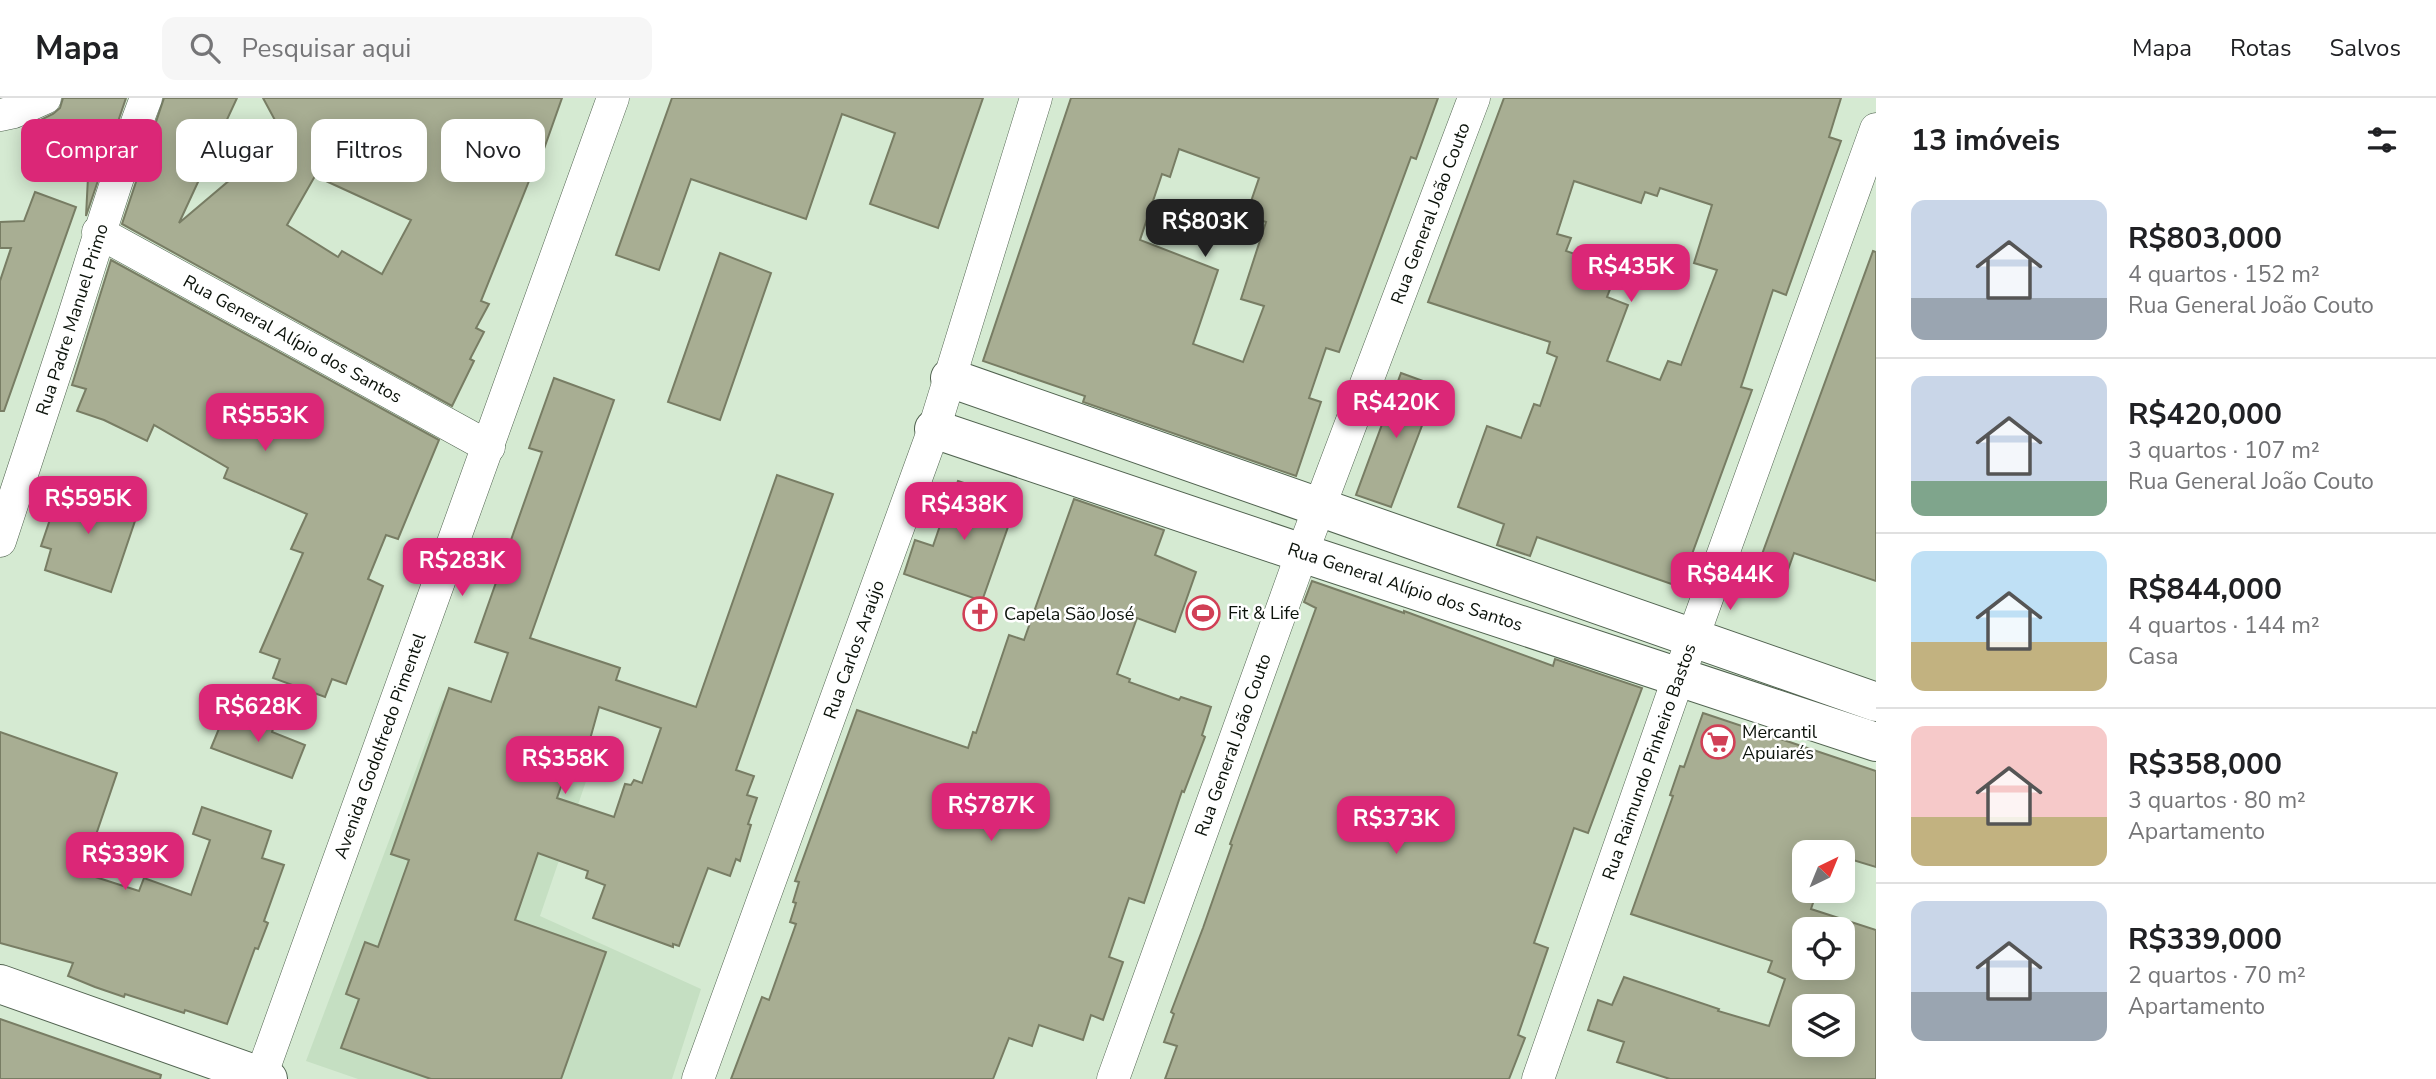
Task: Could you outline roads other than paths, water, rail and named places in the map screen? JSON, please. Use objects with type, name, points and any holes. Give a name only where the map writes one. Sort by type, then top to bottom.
[{"type":"street","points":[[0,115],[14,112],[45,98]]},
{"type":"street","name":"Rua Padre Manuel Primo","points":[[0,541],[98,232],[146,98]]},
{"type":"street","name":"Avenida Godolfredo Pimentel","points":[[263,1078],[613,98]]},
{"type":"street","name":"Rua Carlos Araújo","points":[[698,1079],[934,429],[1036,98]]},
{"type":"street","name":"Rua General João Couto","points":[[1113,1079],[1302,553],[1474,98]]},
{"type":"street","name":"Rua Raimundo Pinheiro Bastos","points":[[1538,1079],[1679,676],[1876,129]]},
{"type":"street","name":"Rua General Alípio dos Santos","points":[[98,232],[489,447]]},
{"type":"street","points":[[950,378],[1876,702]]},
{"type":"street","name":"Rua General Alípio dos Santos","points":[[934,429],[1876,742]]},
{"type":"street","points":[[0,984],[263,1078]]},
{"type":"place","name":"Fit & Life","points":[[1203,613]]},
{"type":"place","name":"Capela São José","points":[[980,614]]},
{"type":"place","name":"Mercantil Apuiarés","points":[[1718,742]]}]
